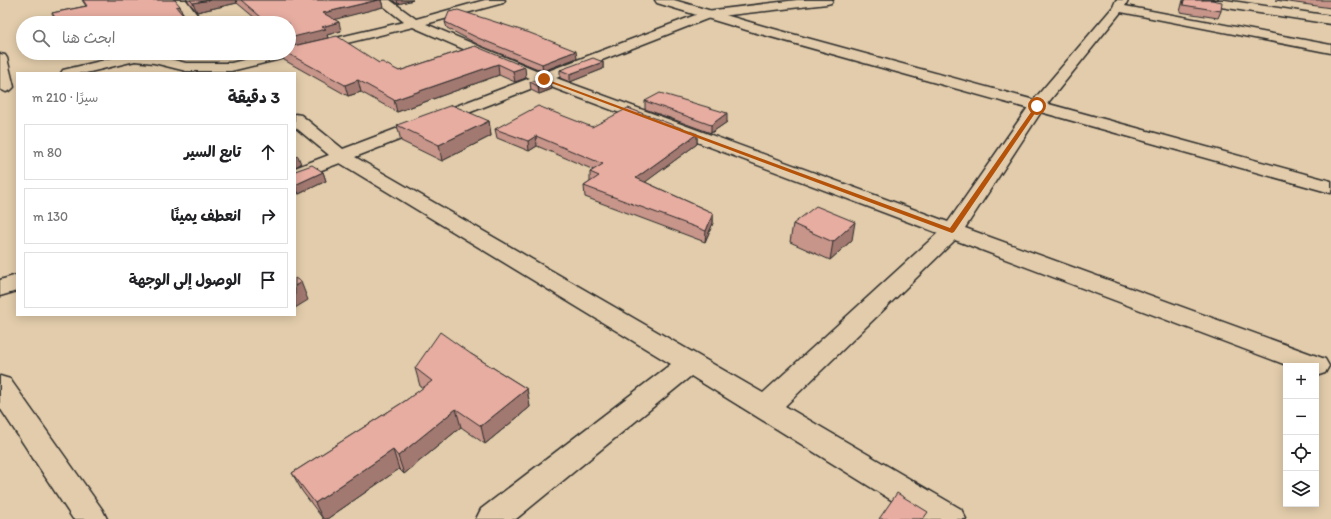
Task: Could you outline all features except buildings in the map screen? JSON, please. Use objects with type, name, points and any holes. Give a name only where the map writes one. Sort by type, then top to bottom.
[{"type":"street","points":[[180,0],[193,16]]},
{"type":"street","points":[[382,0],[414,23],[544,79],[1308,363]]},
{"type":"street","points":[[296,54],[499,0]]},
{"type":"street","points":[[662,0],[1331,187]]},
{"type":"street","points":[[296,174],[710,14],[825,0]]},
{"type":"street","points":[[1201,0],[1331,20]]},
{"type":"street","points":[[766,407],[952,231],[1037,106],[1120,4],[1331,49]]},
{"type":"street","points":[[0,58],[8,87]]},
{"type":"street","points":[[72,72],[122,60]]},
{"type":"street","points":[[158,60],[186,67],[235,70],[273,60]]},
{"type":"street","points":[[226,60],[235,70]]},
{"type":"street","points":[[296,120],[341,156],[689,364],[766,407],[950,519]]},
{"type":"street","points":[[0,288],[16,282]]},
{"type":"street","points":[[492,519],[689,364]]},
{"type":"street","points":[[1319,367],[1331,372]]},
{"type":"street","points":[[0,386],[91,519]]},
{"type":"route","points":[[544,79],[952,231],[1037,106]]}]
